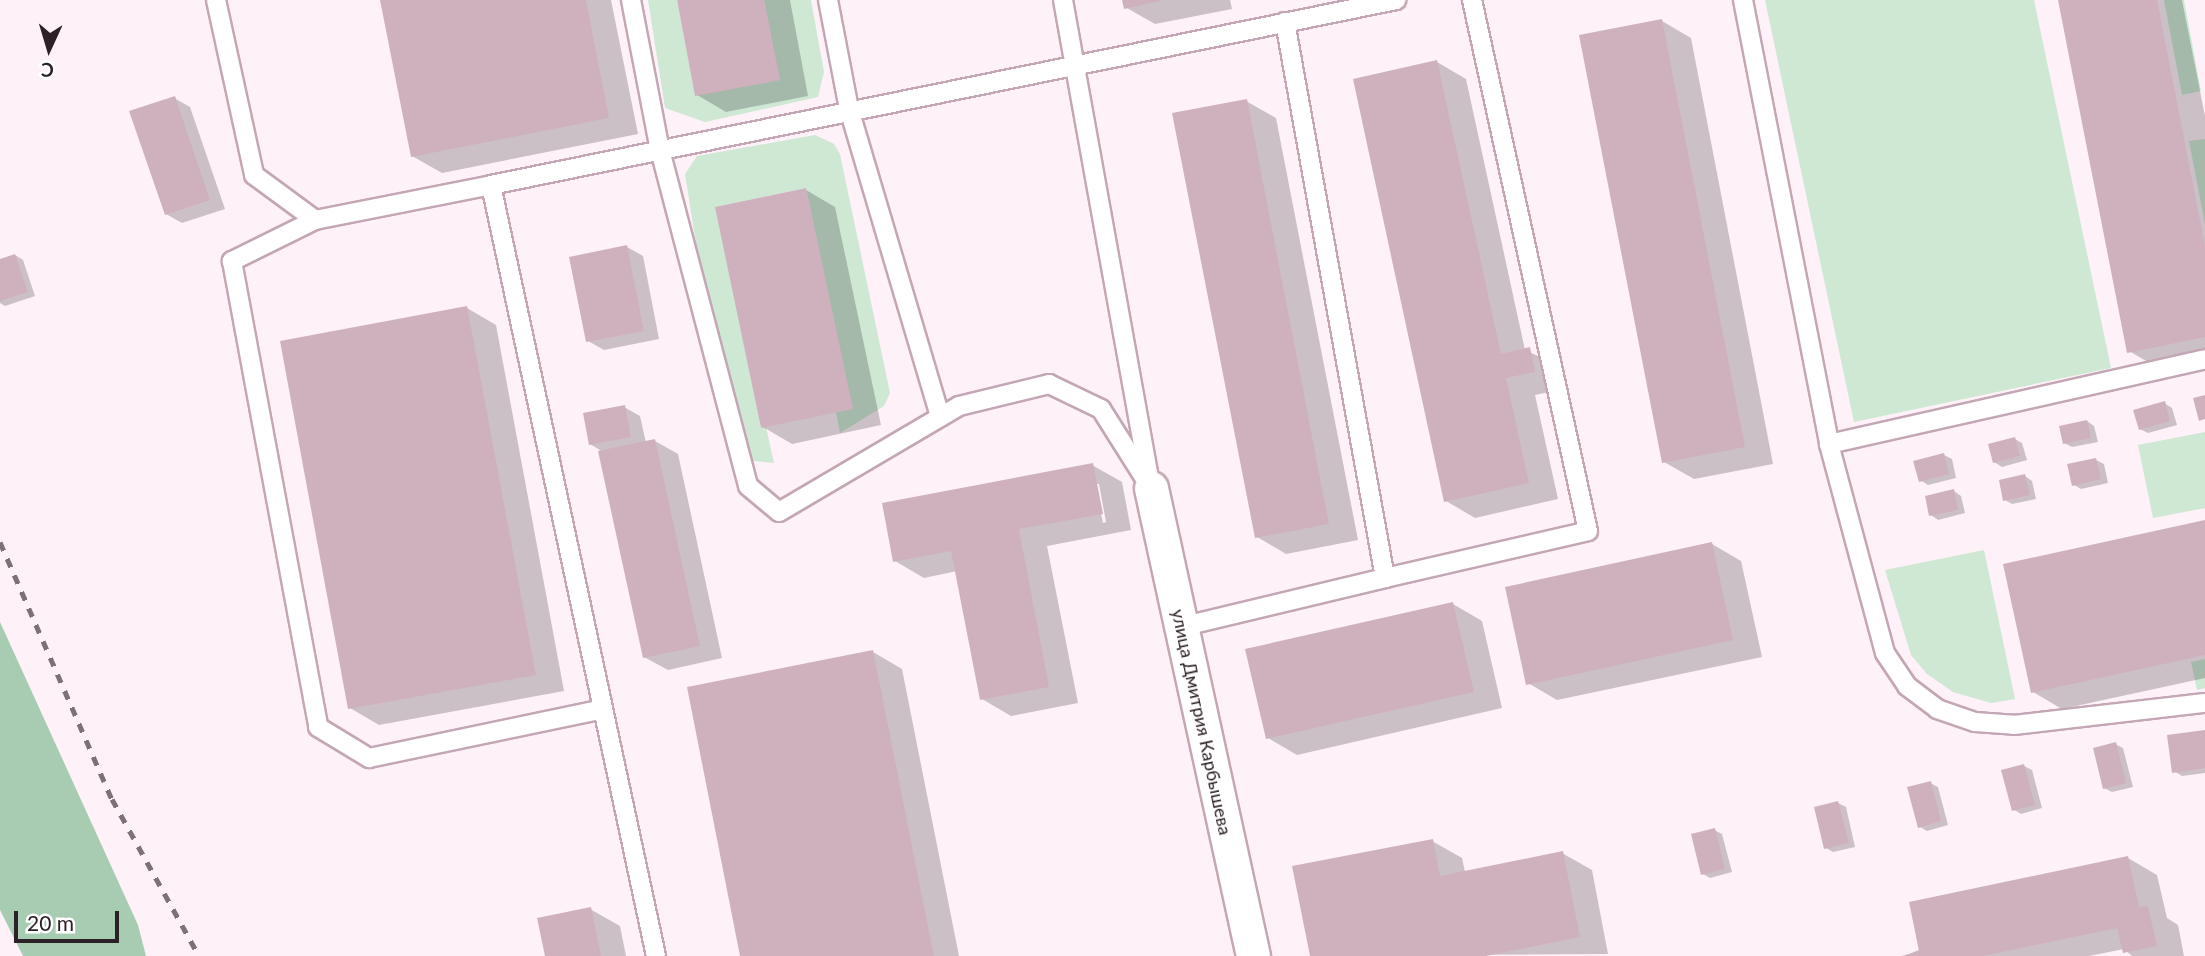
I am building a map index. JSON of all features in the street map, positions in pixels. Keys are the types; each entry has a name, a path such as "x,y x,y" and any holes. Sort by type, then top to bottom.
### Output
{"street":[{"name":"улица Дмитрия Карбышева","path":"1150,488 1253,956"}],"lane":[{"path":"216,0 254,175 315,220"},
{"path":"631,0 660,150 748,486 779,512 958,406 1049,384 1101,409 1150,488"},
{"path":"828,0 849,109 940,417"},
{"path":"1063,0 1150,488"},
{"path":"603,709 369,758 318,727 232,261 315,220 849,109 1396,0"},
{"path":"1181,627 1588,531 1472,0"},
{"path":"1743,0 1829,444 1885,653 1907,686 1937,709 1975,722 2014,725 2205,703"},
{"path":"1285,22 1385,578"},
{"path":"491,185 656,956"},
{"path":"1829,444 2205,359"}],"green space":[{"path":"648,0 677,0 695,95 779,80 764,0 811,0 824,72 818,97 705,122 665,108"},
{"path":"1765,0 2034,0 2111,368 1854,422"},
{"path":"2164,0 2184,0 2201,91 2182,95"},
{"path":"815,135 834,144 840,154 890,393 884,406 840,433 836,412 852,408 806,188 716,207 761,428 766,427 774,463 745,460 724,422 685,174 697,156"},
{"path":"2205,139 2205,224 2189,141"},
{"path":"2205,432 2205,508 2153,518 2138,445"},
{"path":"1984,550 2015,699 1991,703 1953,692 1927,674 1911,655 1885,570"},
{"path":"0,622 138,925 146,956 23,956 0,910"},
{"path":"2205,659 2205,688 2197,690 2191,662"}],"building":[{"path":"380,0 586,0 609,118 411,157"},
{"path":"677,0 764,0 780,80 695,96"},
{"path":"1122,0 1160,0 1160,1 1124,9"},
{"path":"2058,0 2157,0 2205,246 2205,337 2127,353"},
{"path":"1662,19 1745,447 1662,463 1579,35"},
{"path":"1437,60 1501,354 1530,347 1535,372 1506,378 1529,483 1444,502 1353,79"},
{"path":"175,96 210,200 165,215 129,111"},
{"path":"1247,99 1329,524 1255,538 1172,113"},
{"path":"806,188 853,409 761,428 715,207"},
{"path":"627,245 644,331 586,342 569,257"},
{"path":"15,254 28,292 0,301 0,259"},
{"path":"467,306 536,675 348,709 280,341"},
{"path":"2205,395 2205,419 2199,421 2193,398"},
{"path":"2165,401 2170,421 2139,430 2133,410"},
{"path":"625,405 631,437 589,445 583,413"},
{"path":"2087,420 2091,438 2063,444 2059,426"},
{"path":"2015,437 2020,456 1993,463 1988,444"},
{"path":"655,439 700,646 643,658 598,451"},
{"path":"1944,453 1949,474 1919,482 1913,461"},
{"path":"2096,458 2101,479 2072,486 2067,464"},
{"path":"1093,463 1103,514 1019,529 1049,687 980,700 951,551 893,562 882,503"},
{"path":"2025,474 2030,495 2003,501 1999,480"},
{"path":"1954,489 1958,510 1929,516 1925,496"},
{"path":"2205,520 2205,655 2031,693 2003,564"},
{"path":"1712,542 1733,640 1526,685 1505,587"},
{"path":"1453,602 1474,692 1266,739 1245,649"},
{"path":"873,650 934,956 740,956 687,687"},
{"path":"2205,730 2205,768 2172,773 2167,735"},
{"path":"2116,742 2126,783 2103,789 2093,748"},
{"path":"2024,764 2035,805 2012,811 2001,770"},
{"path":"1931,781 1941,821 1918,828 1907,787"},
{"path":"1838,801 1849,843 1824,849 1814,807"},
{"path":"1715,828 1725,869 1701,875 1691,834"},
{"path":"1433,839 1440,876 1563,851 1580,937 1486,956 1310,956 1292,866"},
{"path":"2128,856 2139,907 2148,906 2157,946 2123,953 2117,928 1983,956 1902,956 1919,951 1909,902"},
{"path":"591,907 601,956 545,956 537,918"}],"railway":[{"path":"0,542 112,799 199,956"}]}
